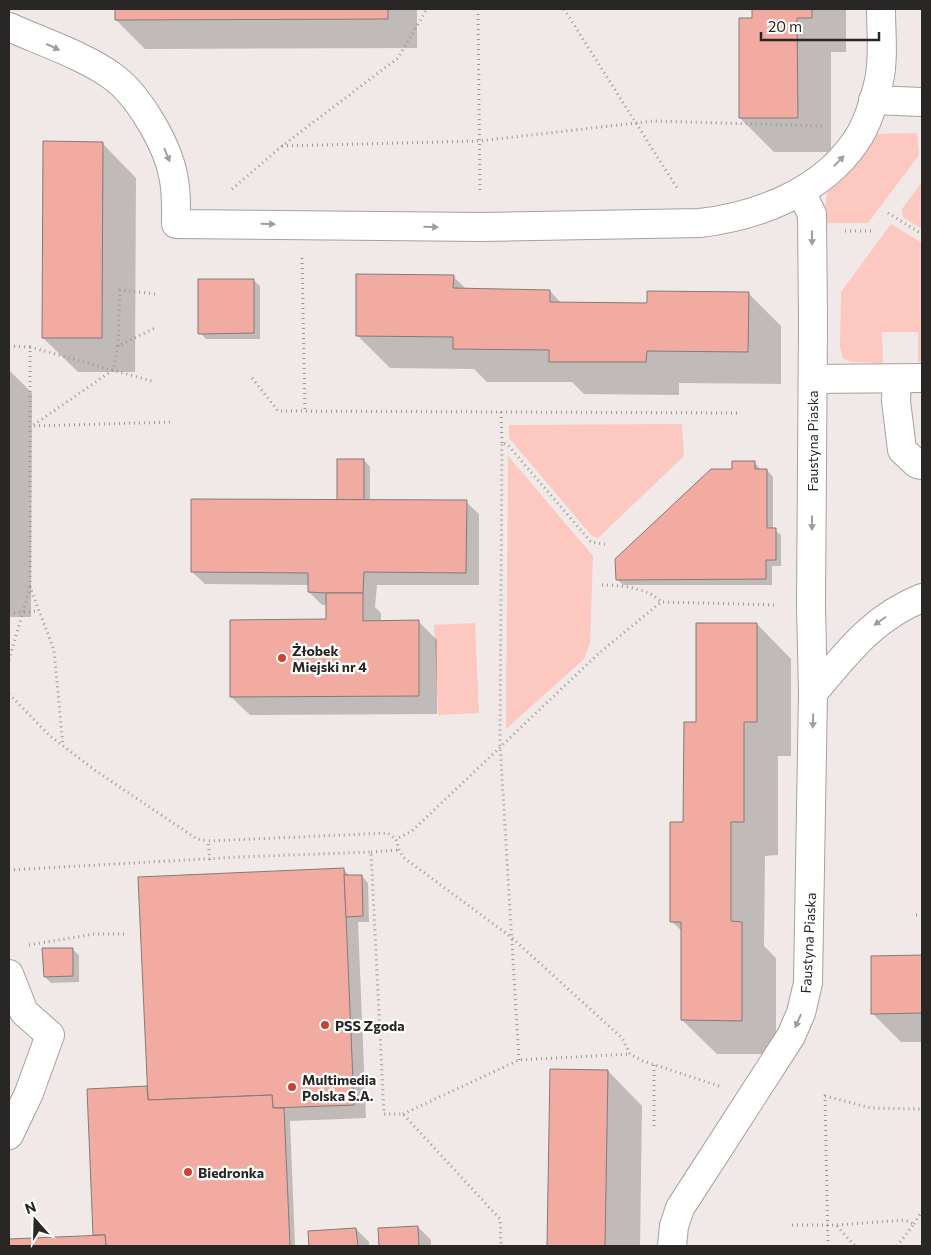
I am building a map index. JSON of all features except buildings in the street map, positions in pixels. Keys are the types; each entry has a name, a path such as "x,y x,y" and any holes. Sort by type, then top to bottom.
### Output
{"street":[{"path":"9,27 101,69 124,87 139,106 167,155 174,175 176,224 481,227 708,222 754,212 801,192 840,160 856,142 869,113 881,64 881,9"},
{"path":"869,113 922,102"},
{"name":"Faustyna Piaska","path":"672,1246 674,1226 680,1208 791,1036 806,997 809,960 813,693 811,606 812,214 801,192"},
{"path":"813,379 910,378 897,409 902,450 917,464 922,465"},
{"path":"813,693 867,630 892,613 922,598"},
{"path":"9,974 24,1012 50,1035 29,1093 9,1135"}],"path":[{"path":"225,195 282,146 398,58 427,9"},
{"path":"478,9 481,227"},
{"path":"564,9 680,192"},
{"path":"282,146 479,142 635,122 869,113"},
{"path":"888,213 922,234"},
{"path":"301,250 305,411"},
{"path":"32,426 113,370 118,346 120,290 155,294"},
{"path":"118,346 155,328"},
{"path":"9,346 30,346 154,382"},
{"path":"9,660 30,587 32,426 30,346"},
{"path":"252,378 278,411 738,413"},
{"path":"501,412 500,744 510,937 519,1060"},
{"path":"32,426 173,422"},
{"path":"502,443 508,444 591,542 605,544"},
{"path":"602,585 618,585 654,594 661,602"},
{"path":"30,587 54,650 63,746"},
{"path":"396,839 412,831 500,744 597,655 661,602 811,606"},
{"path":"9,613 39,611"},
{"path":"9,694 63,746 96,771 198,839 208,841 388,833 396,839 403,857 510,937 622,1038 630,1054"},
{"path":"208,841 210,860"},
{"path":"9,870 399,850"},
{"path":"371,852 384,1114 403,1114 519,1060 630,1054 654,1065 720,1086"},
{"path":"916,915 922,915"},
{"path":"28,945 94,934 127,934"},
{"path":"654,1065 654,1130"},
{"path":"828,1246 825,1096 870,1108 922,1109"},
{"path":"403,1114 500,1219 501,1246"},
{"path":"897,1246 922,1211"},
{"path":"792,1225 836,1225 904,1220 914,1224"},
{"path":"836,1225 855,1246"}],"shaded area":[{"path":"917,133 919,155 868,223 824,223 827,190 854,165 875,134"},
{"path":"922,182 922,229 903,217 902,209"},
{"path":"891,224 922,243 922,362 918,362 918,332 882,332 883,363 851,362 843,358 840,347 841,292"},
{"path":"682,424 684,456 598,538 592,536 509,438 509,425"},
{"path":"508,456 593,556 590,643 584,659 506,729"},
{"path":"475,623 479,713 438,715 434,625"}],"place":[{"name":"Żłobek Miejski nr 4","path":"282,658"},
{"name":"PSS Zgoda","path":"325,1025"},
{"name":"Multimedia Polska S.A.","path":"292,1087"},
{"name":"Biedronka","path":"188,1172"}]}
